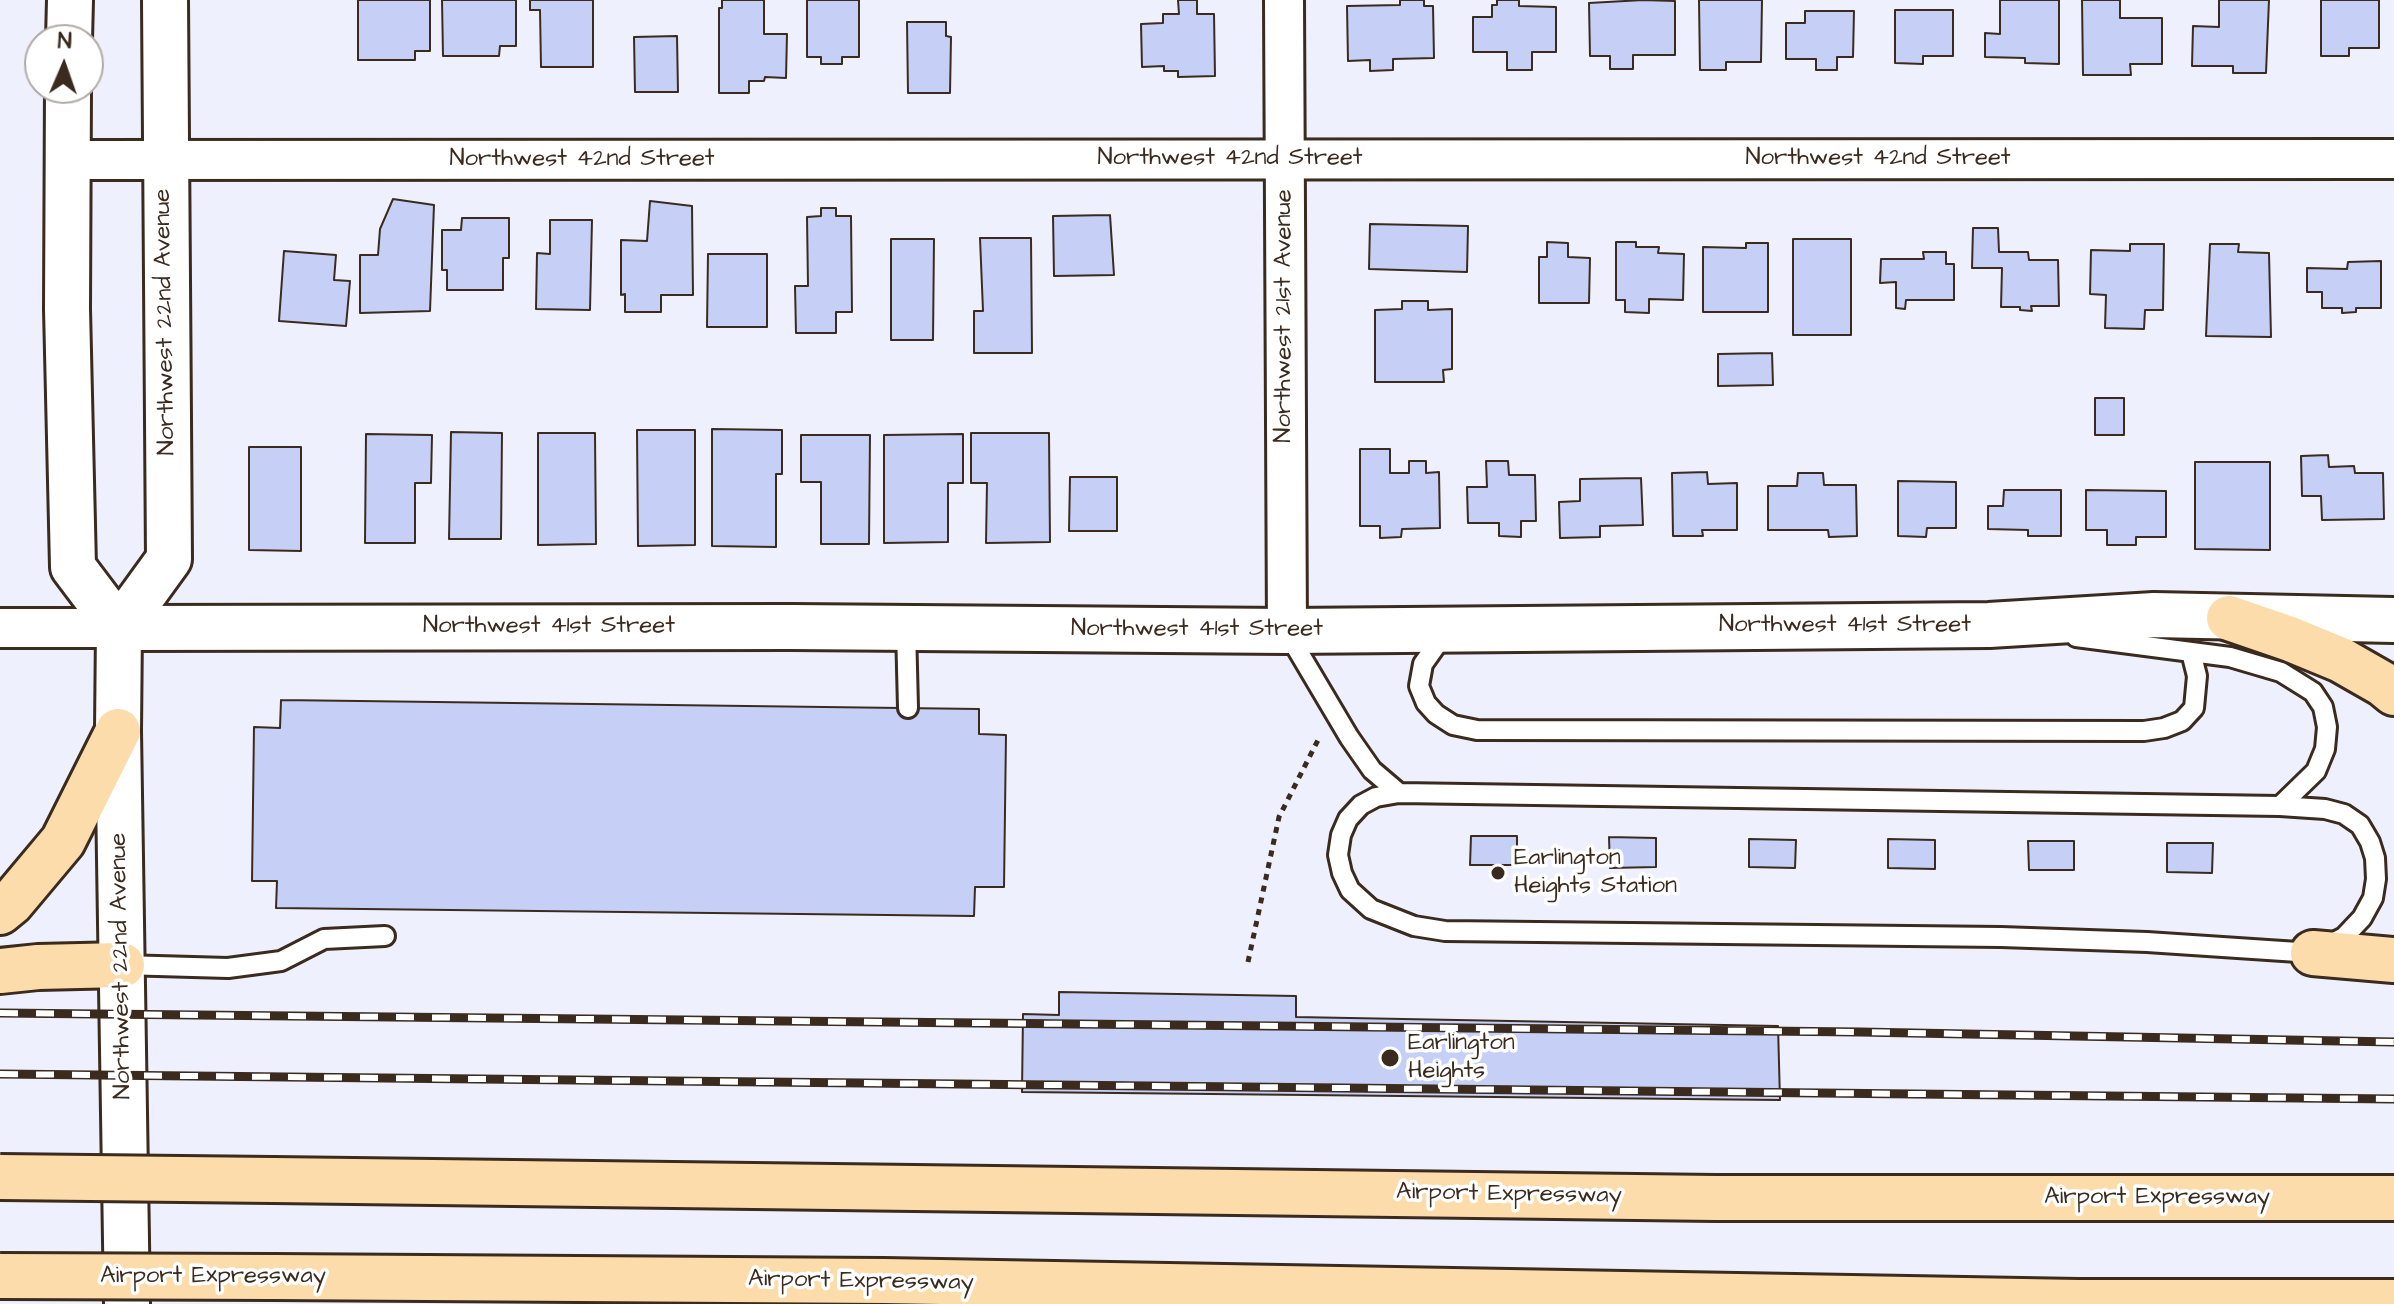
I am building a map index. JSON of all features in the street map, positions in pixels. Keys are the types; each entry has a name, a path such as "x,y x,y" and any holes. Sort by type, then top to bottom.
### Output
{"highway":[{"path":"2229,618 2341,660 2394,693"},
{"path":"0,912 63,841 118,731"},
{"path":"2313,953 2394,960"},
{"path":"0,971 122,965"},
{"name":"Airport Expressway","path":"0,1177 1716,1198 2394,1198"},
{"name":"Airport Expressway","path":"0,1276 900,1281 2062,1303 2394,1302"}],"main road":[{"path":"69,24 70,0"},
{"name":"Northwest 22nd Avenue","path":"127,1304 119,628 169,559 165,0"},
{"path":"68,104 73,567 119,628"},
{"name":"Northwest 41st Street","path":"119,628 1287,631 1989,625 2154,615 2394,620"}],"street":[{"name":"Northwest 21st Avenue","path":"1284,0 1287,631"},
{"name":"Northwest 42nd Street","path":"66,160 2394,159"},
{"name":"Northwest 41st Street","path":"0,628 119,628"}],"lane":[{"path":"1989,625 2230,657 2281,672 2313,692 2323,707 2327,727 2325,749 2316,771 2280,806"},
{"path":"906,628 908,708"},
{"path":"1449,629 1423,664 1419,686 1426,703 1436,714 1453,725 1477,730 2144,731 2182,721 2194,708 2197,676 2191,652"},
{"path":"1287,631 1349,737 1372,770 1399,793"},
{"path":"1399,793 2325,809 2344,814 2360,825 2375,858 2376,879 2373,898 2362,918 2344,937 2313,953 2147,942 2001,937 1430,929 1392,919 1371,909 1350,890 1342,873 1338,855 1341,835 1348,819 1361,805 1376,797 1399,793"},
{"path":"122,965 228,968 281,961 324,939 385,936"}],"path":[{"path":"1248,962 1279,817 1334,709"}],"building":[{"path":"358,0 430,0 430,51 415,51 415,60 358,60"},
{"path":"442,0 516,0 516,46 500,46 499,56 443,56"},
{"path":"530,0 593,0 593,67 541,67 540,10 530,10"},
{"path":"722,0 764,0 764,34 787,34 786,78 765,77 764,81 749,81 749,93 719,93 719,8 722,8"},
{"path":"807,0 859,0 859,57 842,57 842,64 821,64 821,57 807,57"},
{"path":"1178,0 1197,0 1197,14 1214,14 1215,76 1178,77 1178,71 1164,71 1164,66 1142,67 1141,24 1163,23 1163,14 1179,14"},
{"path":"1400,0 1424,0 1424,6 1433,6 1434,58 1393,59 1393,70 1370,71 1370,60 1348,61 1347,6 1400,5"},
{"path":"1497,0 1519,0 1519,6 1556,7 1556,52 1532,52 1532,70 1507,70 1507,52 1473,52 1473,17 1492,17 1492,5 1497,5"},
{"path":"1699,0 1762,0 1761,62 1726,62 1726,70 1700,70"},
{"path":"2000,0 2059,0 2059,64 2025,63 2025,58 1985,57 1985,33 2000,34"},
{"path":"2082,0 2120,0 2120,18 2162,18 2162,64 2130,64 2131,75 2083,75"},
{"path":"2219,0 2269,0 2266,73 2233,73 2233,66 2192,66 2193,26 2219,27"},
{"path":"2321,0 2379,0 2379,48 2349,48 2349,56 2321,56"},
{"path":"1675,1 1675,55 1633,55 1633,69 1610,69 1610,56 1590,56 1589,3"},
{"path":"1895,10 1953,10 1953,56 1923,56 1923,64 1895,63"},
{"path":"1805,11 1854,11 1853,57 1837,57 1837,70 1816,70 1816,59 1786,59 1786,23 1805,23"},
{"path":"907,22 946,22 946,36 951,37 950,93 908,93"},
{"path":"677,36 678,92 635,92 634,37"},
{"path":"393,199 434,205 430,311 360,313 360,255 378,255 380,229"},
{"path":"650,201 692,206 693,295 661,295 661,312 625,312 625,294 621,295 621,240 647,241"},
{"path":"821,208 836,208 836,216 851,216 852,312 836,312 836,333 796,333 795,286 808,286 807,217 821,216"},
{"path":"1110,215 1114,275 1054,276 1053,216"},
{"path":"462,218 509,218 509,258 503,258 503,290 447,290 447,270 442,270 442,230 461,230"},
{"path":"550,220 592,220 590,310 536,309 537,253 550,254"},
{"path":"1370,224 1468,226 1467,272 1369,269"},
{"path":"1973,228 1998,228 1999,252 2028,252 2029,260 2058,260 2059,306 2031,306 2032,311 2020,310 2020,307 2001,307 2002,268 1972,268"},
{"path":"980,238 1031,238 1032,353 974,353 974,311 983,311"},
{"path":"891,239 934,239 933,340 891,340"},
{"path":"1793,239 1851,239 1851,335 1793,335"},
{"path":"1547,242 1568,243 1568,257 1590,258 1589,303 1539,303 1539,257 1547,257"},
{"path":"1616,242 1636,242 1636,247 1659,247 1658,253 1684,254 1683,300 1649,299 1649,313 1625,312 1625,300 1616,300"},
{"path":"1746,243 1768,243 1768,312 1703,312 1703,247 1746,248"},
{"path":"2130,244 2164,244 2163,310 2145,310 2144,329 2105,328 2106,295 2090,294 2091,250 2130,251"},
{"path":"2210,244 2239,244 2238,252 2269,253 2271,337 2206,336"},
{"path":"284,251 336,255 334,280 350,281 346,326 279,321"},
{"path":"1923,252 1946,252 1946,264 1954,264 1954,300 1906,300 1905,309 1896,308 1896,282 1880,283 1881,259 1924,259"},
{"path":"708,254 767,254 767,327 707,327"},
{"path":"2381,261 2381,308 2356,308 2356,312 2342,313 2342,308 2322,308 2322,292 2307,292 2307,268 2347,269 2348,262"},
{"path":"1402,301 1428,301 1428,310 1452,309 1452,369 1443,370 1444,382 1375,382 1375,310 1402,309"},
{"path":"1772,353 1773,385 1718,386 1718,354"},
{"path":"2095,398 2124,398 2124,435 2095,435"},
{"path":"712,429 782,430 782,474 776,474 776,547 712,546"},
{"path":"637,430 695,430 695,545 638,546"},
{"path":"451,432 502,433 501,539 449,539"},
{"path":"538,433 595,433 596,544 538,545"},
{"path":"971,433 1049,433 1050,542 986,543 987,483 971,483"},
{"path":"366,434 432,435 431,483 415,483 415,543 365,543"},
{"path":"963,434 963,483 948,483 948,542 884,543 884,435"},
{"path":"801,435 870,435 869,544 821,544 821,482 801,482"},
{"path":"249,447 301,447 301,551 249,550"},
{"path":"1360,449 1390,449 1390,473 1409,473 1409,461 1426,461 1426,473 1439,472 1440,528 1402,529 1401,537 1380,538 1380,526 1360,526"},
{"path":"2328,455 2329,467 2354,466 2355,473 2383,473 2384,519 2322,520 2321,496 2302,496 2301,456"},
{"path":"1486,461 1508,461 1509,475 1535,475 1536,521 1521,521 1521,537 1499,536 1499,523 1468,523 1467,487 1487,487"},
{"path":"2195,462 2270,462 2270,550 2195,549"},
{"path":"1707,472 1708,484 1737,483 1737,530 1702,530 1703,536 1673,536 1672,473"},
{"path":"1798,473 1823,473 1824,485 1856,485 1857,536 1829,537 1828,530 1768,530 1768,486 1797,486"},
{"path":"1070,477 1117,477 1117,531 1069,531"},
{"path":"1641,478 1643,525 1600,526 1600,537 1560,538 1559,502 1580,501 1580,479"},
{"path":"1898,481 1956,482 1956,528 1927,528 1926,537 1898,536"},
{"path":"2004,490 2061,490 2061,536 2028,536 2028,530 1988,529 1988,506 2003,506"},
{"path":"2086,490 2166,491 2166,537 2136,537 2136,545 2107,545 2107,530 2086,530"},
{"path":"281,700 979,709 979,734 1006,735 1004,887 975,887 974,916 276,908 277,881 252,881 254,727 280,728"},
{"path":"1471,836 1517,836 1517,865 1470,865"},
{"path":"1609,837 1656,838 1656,867 1610,868"},
{"path":"1749,839 1796,840 1795,868 1749,867"},
{"path":"1888,839 1935,840 1935,869 1888,868"},
{"path":"2028,841 2074,841 2074,870 2029,870"},
{"path":"2167,843 2213,843 2212,873 2167,872"},
{"path":"1059,992 1296,996 1296,1017 1778,1026 1780,1100 1022,1092 1023,1014 1059,1015"}],"railway":[{"path":"0,1013 1860,1032 2394,1042"},
{"path":"0,1074 2394,1099"}],"place":[{"name":"Earlington Heights Station","path":"1498,873"},
{"name":"Earlington Heights","path":"1390,1058"}]}
